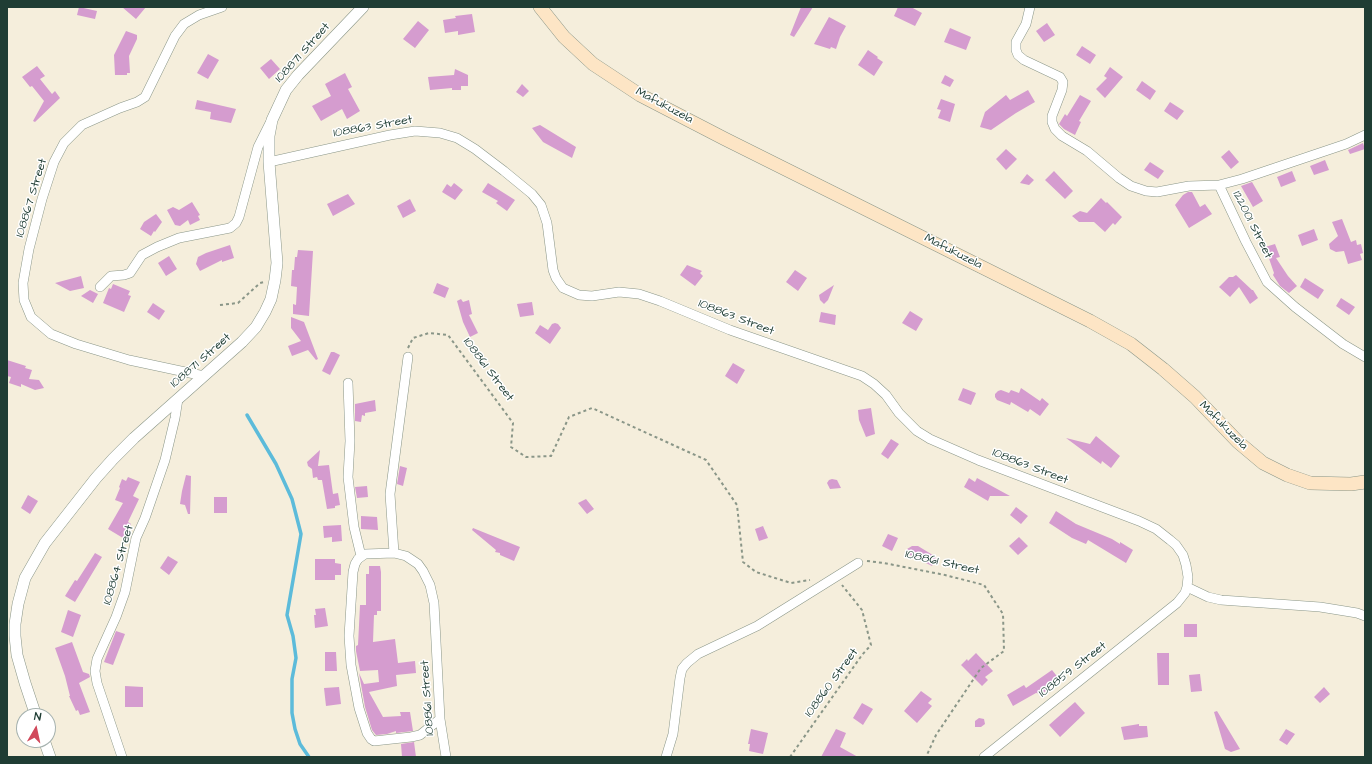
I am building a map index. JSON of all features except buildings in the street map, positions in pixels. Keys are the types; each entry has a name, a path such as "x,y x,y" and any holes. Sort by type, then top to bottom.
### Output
{"main road":[{"name":"Mafukuzela","path":"540,7 564,38 593,64 640,95 1090,321 1131,344 1195,397 1238,442 1263,464 1287,475 1310,483 1345,484 1365,482"}],"street":[{"name":"108867 Street","path":"204,376 122,358 76,344 51,334 31,317 24,300 23,283 29,250 42,199 54,162 64,143 82,125 137,102 145,97 175,36 184,24 199,15 222,7"},
{"name":"108871 Street","path":"33,708 24,683 17,655 15,636 18,604 25,578 45,543 113,458 242,342 256,327 265,312 271,299 277,263 269,162 269,136 272,120 286,90 298,74 363,7"},
{"path":"1030,7 1026,24 1016,42 1016,50 1018,55 1024,60 1060,77 1063,82 1062,90 1052,116 1052,122 1055,129 1062,136 1087,151 1119,178 1131,186 1146,191 1157,192 1189,186 1219,185"},
{"path":"100,288 111,276 130,273 142,255 157,247 179,238 230,228 236,223 239,217 258,146 272,120"},
{"name":"108863 Street","path":"269,162 353,142 415,130 440,133 457,138 476,149 504,171 532,194 541,205 547,223 553,270 556,278 563,288 579,295 592,296 620,292 639,294 730,330 862,376 874,384 886,396 899,413 917,432 930,439 978,460 1139,521 1156,529 1176,545 1183,555 1187,571 1187,587"},
{"name":"122001 Street","path":"1365,135 1346,144 1242,179 1219,185 1267,282 1295,307 1337,340 1365,357"},
{"path":"408,357 390,494 394,553 368,553 361,556 355,564 353,572 349,636 351,665 359,708 367,733 374,741 420,735 440,719"},
{"path":"348,383 350,441 348,476 354,527 361,556"},
{"name":"108864 Street","path":"122,757 97,683 95,671 97,659 116,617 125,592 136,538 145,518 165,460 178,399"},
{"name":"108861 Street","path":"394,553 406,556 418,564 430,585 434,603 440,719 446,757"},
{"path":"666,757 673,734 680,678 682,670 687,663 698,654 757,626 858,562"},
{"path":"1187,587 1208,598 1320,607 1357,613 1365,616"},
{"name":"108859 Street","path":"984,757 1177,603 1185,593 1187,587"}],"path":[{"path":"220,305 238,303 260,283 275,280"},
{"name":"108861 Street","path":"408,357 408,347 413,338 429,333 448,335 513,423 511,447 526,457 552,456 568,417 592,408 706,460 737,505 743,562 756,572 791,583 813,580"},
{"name":"108861 Street","path":"858,562 864,561 884,563 945,575 984,585 1004,614 1004,651 981,668 936,735 926,757"},
{"name":"108860 Street","path":"790,757 862,655 872,645 862,610 836,576"}],"waterway":[{"path":"247,415 276,464 292,499 301,534 287,615 293,636 296,658 292,679 292,713 300,744 309,757"}]}
